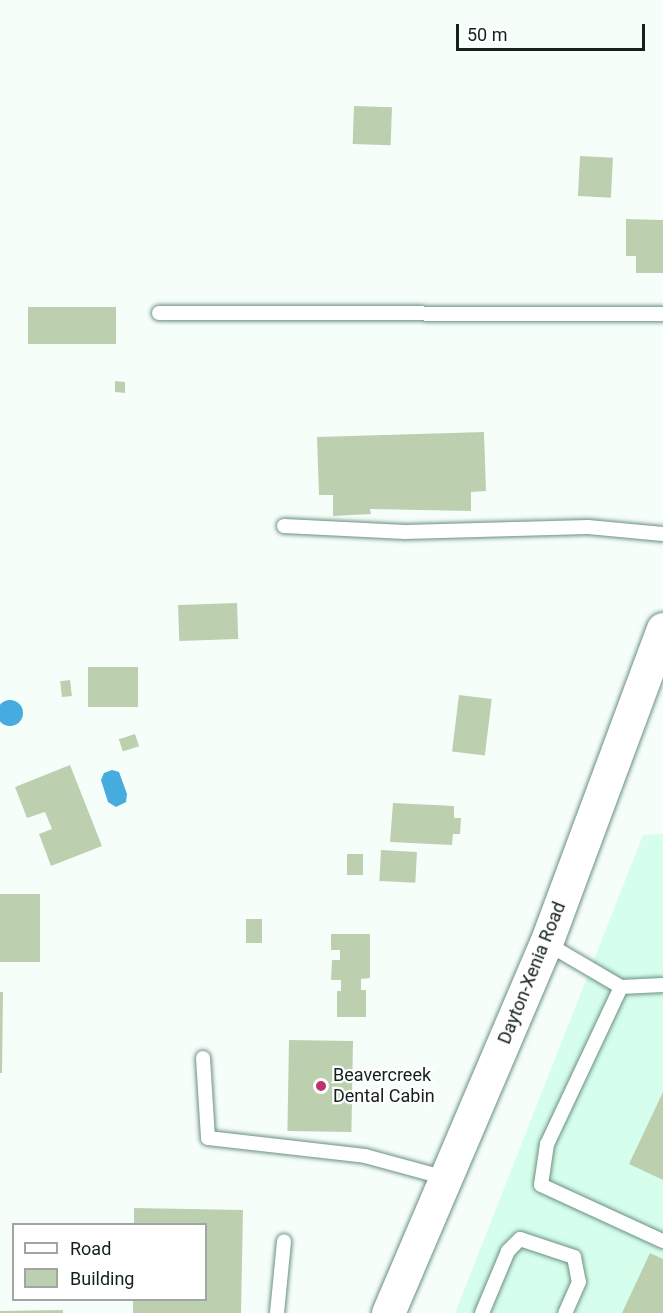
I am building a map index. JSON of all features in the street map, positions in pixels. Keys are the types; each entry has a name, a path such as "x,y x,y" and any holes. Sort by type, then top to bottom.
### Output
{"main road":[{"name":"Dayton-Xenia Road","path":"388,1313 546,943 663,629"}],"lane":[{"path":"159,313 663,314"},
{"path":"284,526 405,532 588,527 663,534"},
{"path":"546,943 621,987 663,985"},
{"path":"621,987 547,1144 541,1185 663,1241"},
{"path":"203,1058 208,1138 364,1156 446,1178"},
{"path":"482,1313 508,1251 520,1239 574,1257 579,1282 565,1313"},
{"path":"278,1313 284,1241"}],"shaded area":[{"path":"663,834 663,1313 455,1313 643,835"}],"water":[{"path":"5,701 15,701 22,708 22,718 15,725 5,725 -1,719 -1,707"},
{"path":"112,770 119,772 127,794 126,802 116,807 108,802 101,780 104,773"}],"building":[{"path":"354,106 392,107 391,145 353,144"},
{"path":"580,156 613,158 611,198 578,196"},
{"path":"626,219 663,220 663,273 636,273 636,256 626,256"},
{"path":"28,307 116,307 116,344 28,344"},
{"path":"115,381 125,382 125,393 115,392"},
{"path":"484,432 486,491 471,492 471,511 370,509 371,514 333,516 333,495 319,495 317,437"},
{"path":"237,603 238,639 179,641 178,605"},
{"path":"88,667 138,667 138,707 88,707"},
{"path":"70,680 72,696 62,697 60,681"},
{"path":"459,695 492,699 485,756 452,752"},
{"path":"135,734 139,746 123,752 119,739"},
{"path":"70,765 102,846 51,866 39,834 52,829 45,812 27,818 15,787"},
{"path":"393,803 454,806 454,818 461,818 460,834 453,834 452,845 390,842"},
{"path":"381,850 417,852 415,883 379,881"},
{"path":"347,854 363,854 363,875 347,875"},
{"path":"0,894 40,894 40,962 0,962"},
{"path":"246,919 262,919 262,943 246,943"},
{"path":"331,934 370,934 370,978 361,979 361,990 366,990 366,1017 337,1017 337,991 341,991 341,980 331,980 332,960 340,960 340,950 331,950"},
{"path":"0,992 3,992 2,1073 0,1073"},
{"name":"Beavercreek Dental Cabin","path":"289,1040 353,1041 351,1132 287,1131"},
{"path":"663,1092 663,1180 629,1164"},
{"path":"134,1208 243,1210 241,1313 133,1313 133,1301 207,1301 207,1223 134,1223"},
{"path":"650,1253 663,1259 663,1313 622,1313"},
{"path":"63,1310 63,1313 0,1313 0,1311"}],"place":[{"name":"Beavercreek Dental Cabin","path":"321,1086"}]}
